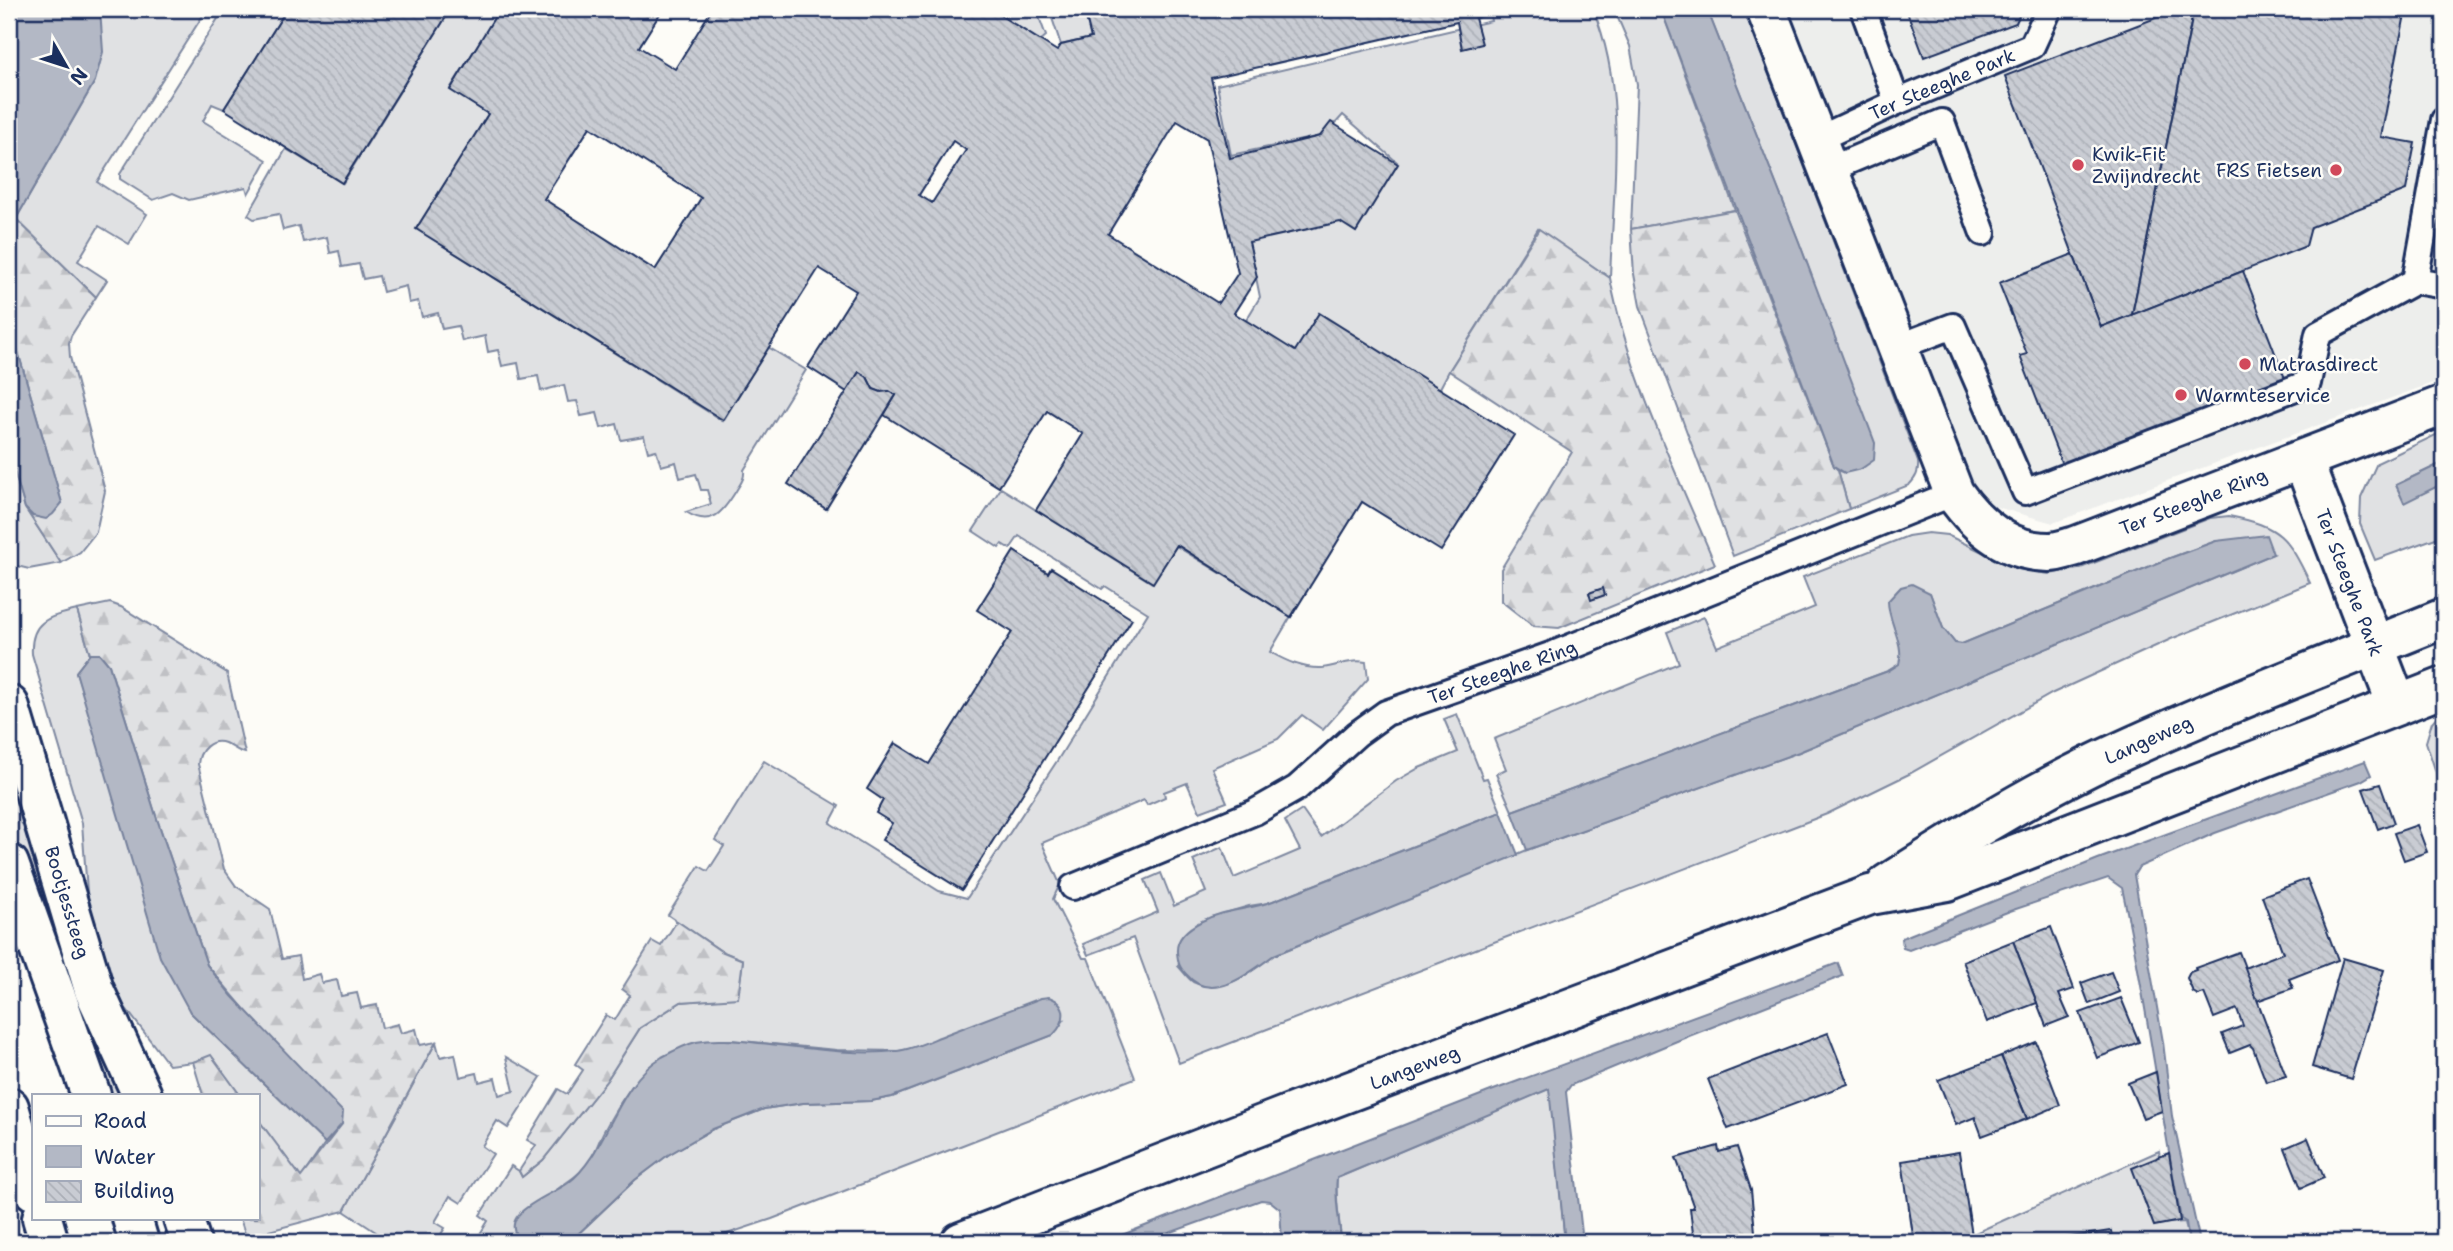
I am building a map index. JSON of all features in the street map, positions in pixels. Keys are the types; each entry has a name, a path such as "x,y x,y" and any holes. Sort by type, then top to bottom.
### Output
{"main road":[{"name":"Ter Steeghe Ring","path":"1766,9 1954,493 1966,511 1992,536 2017,547 2050,552 2076,546 2444,405"},
{"name":"Ter Steeghe Park","path":"2304,460 2397,705"},
{"name":"Langeweg","path":"1870,895 1992,818 2088,768 2180,724 2444,618"},
{"name":"Langeweg","path":"961,1242 1298,1111 1870,895 1947,881 2444,687"},
{"name":"Bootjessteeg","path":"9,705 94,990 142,1094"},
{"name":"Bootjessteeg","path":"9,864 91,1094"},
{"path":"9,1107 32,1187"},
{"path":"43,1220 49,1242"},
{"path":"133,1220 139,1242"},
{"path":"184,1220 191,1242"}],"lane":[{"path":"1863,9 1897,102"},
{"name":"Ter Steeghe Park","path":"1822,155 1897,102 2032,46 2049,9"},
{"path":"2415,281 2444,120"},
{"path":"1822,155 1942,122 1983,233"},
{"path":"1898,347 1953,326 2025,492 2308,383 2318,334 2415,281 2444,286"},
{"name":"Ter Steeghe Ring","path":"1073,887 1255,813 1297,788 1357,733 1386,713 1556,653 1954,493"}],"shaded area":[{"path":"1776,9 2444,9 2444,365 2435,382 2053,523 1972,500"}],"green space":[{"path":"100,9 207,9 97,182 147,214 129,244 99,226 78,261 107,280 96,297 16,219 95,81"},
{"path":"224,9 287,9 224,109 212,104 203,121 267,160 248,194 246,187 189,200 173,193 153,200 120,179 120,174"},
{"path":"451,9 491,9 498,13 450,89 488,114 417,229 723,421 768,347 806,370 744,470 743,479 736,491 716,515 703,518 686,512 711,504 707,490 701,490 696,474 680,478 676,462 661,466 656,450 648,452 644,436 621,440 617,424 601,428 597,413 581,416 577,401 568,402 564,385 541,391 538,376 521,379 518,363 502,366 498,350 488,352 485,336 462,341 458,326 442,329 438,313 422,317 418,301 409,303 406,286 383,292 379,276 363,279 359,264 342,267 339,251 330,253 327,237 303,242 299,226 283,230 279,214 254,219 248,215 286,149 343,183"},
{"path":"990,9 1036,9 1046,36 1040,41"},
{"path":"1049,9 1084,9 1091,38 1061,45"},
{"path":"1489,9 1593,9 1604,41 1615,108 1610,278 1538,229 1449,371 1430,407 1293,361 1245,322 1260,297 1248,238 1348,217 1397,162 1343,115 1325,135 1231,155 1217,85 1491,21"},
{"path":"1614,9 1661,9 1735,210 1631,229 1637,84 1630,46"},
{"path":"1707,9 1744,9 1918,462 1916,475 1909,485 1849,509 1838,470 1845,473 1835,341"},
{"path":"1735,210 1834,466 1838,470 1849,509 1733,556 1640,306 1634,274 1631,229"},
{"path":"16,219 96,297 69,343 70,357 105,491 96,532 80,552 61,563 25,508 33,516 62,503 9,321 9,231"},
{"path":"1539,229 1610,278 1618,315 1641,388 1715,564 1559,628 1533,626 1501,601 1501,569 1572,452 1449,371"},
{"path":"2444,431 2444,462 2396,485 2404,502 2444,483 2444,535 2375,560 2360,524 2361,498 2377,463"},
{"path":"9,453 25,508 61,563 29,569 9,564"},
{"path":"1001,488 1152,583 1176,546 1291,616 1270,652 1282,658 1301,666 1315,668 1355,661 1366,662 1368,679 1323,730 1302,715 1278,739 1212,768 1227,802 1200,812 1187,783 1164,792 1165,797 1147,805 1144,800 1042,843 1060,884 1053,899 1083,958 1088,958 1135,1078 772,1219 703,1242 553,1242 578,1234 635,1180 668,1155 713,1129 764,1109 803,1103 871,1101 892,1097 1053,1035 1064,1020 899,1051 837,1050 731,1040 707,1042 669,1054 639,1077 615,1111 590,1161 579,1174 550,1196 518,1239 522,1242 475,1242 488,1221 480,1215 511,1166 519,1171 522,1177 543,1160 607,1080 640,1028 681,1002 738,997 743,960 721,951 668,915 699,866 708,871 724,846 715,840 764,761 839,806 830,823 939,891 967,898 1057,761 1148,613 1105,586 1102,589 1019,536 1010,549 1002,544 999,548 973,531"},
{"path":"2229,516 2260,524 2280,536 2288,544 2310,583 2171,639 2053,693 1909,774 1827,814 1179,1063 1133,938 1088,955 1083,944 1158,912 1145,880 1161,873 1174,906 1206,892 1193,860 1222,847 1234,878 1300,850 1285,821 1302,810 1321,837 1396,781 1458,752 1444,719 1457,714 1483,779 1487,778 1501,812 1268,903 1211,917 1178,966 1189,979 1204,986 1226,984 1274,955 1527,850 1799,752 2273,554 2216,541 1962,644 1955,643 1943,628 1930,593 1901,587 1894,595 1902,654 1900,664 1888,671 1512,811 1496,774 1506,769 1494,739 1679,663 1667,632 1704,617 1717,647 1815,607 1803,577 1908,536 1928,533 1947,535 2018,569 2049,574 2078,569 2210,518"},
{"path":"110,603 121,607 227,673 245,753 225,743 215,742 203,750 198,764 224,869 236,886 270,909 282,959 298,956 302,979 319,974 322,983 337,980 341,996 357,993 361,1008 377,1005 382,1028 398,1024 401,1033 416,1029 420,1045 436,1042 344,1211 246,1237 241,1220 259,1220 259,1121 301,1177 342,1124 207,965 156,816 109,665 100,654 90,654 77,610"},
{"path":"77,610 90,654 76,672 190,1012 325,1143 301,1178 259,1121 259,1094 239,1094 211,1056 169,1065 115,994 89,919 82,823 32,654 34,634 38,627 57,615"},
{"path":"2444,708 2444,797 2426,742 2432,722"},
{"path":"9,755 126,1094 111,1094 68,993 9,831"},
{"path":"677,921 721,951 743,960 738,998 681,1002 640,1028 607,1080 543,1160 522,1177 519,1171 536,1145 527,1140 558,1089 567,1094 583,1070 575,1064 606,1015 615,1020 630,995 622,989 652,941 661,946"},
{"path":"436,1042 440,1057 455,1054 460,1077 477,1073 479,1082 495,1078 499,1095 514,1091 506,1057 541,1077 508,1128 497,1121 482,1146 493,1154 461,1203 450,1196 435,1222 445,1228 436,1242 391,1242 344,1211"},
{"path":"211,1055 239,1094 203,1094 193,1062"},
{"path":"1550,1088 1565,1242 1341,1242 1337,1178"},
{"path":"2159,1151 2171,1223 2185,1222 2189,1242 1955,1242"}],"water":[{"path":"9,9 100,9 103,52 95,81 9,231"},
{"path":"1661,9 1707,9 1875,443 1874,460 1861,469 1845,473 1834,466"},
{"path":"9,321 62,503 46,519 33,516 25,508 9,453"},
{"path":"2444,462 2444,483 2404,503 2396,485"},
{"path":"2266,535 2273,554 1799,752 1527,850 1512,811 1888,671 1899,664 1900,648 1888,601 1901,587 1912,584 1930,593 1943,628 1955,643 1962,644 2216,541"},
{"path":"90,654 100,654 109,665 156,816 207,965 232,996 343,1112 342,1124 325,1143 190,1012 160,957 76,672"},
{"path":"2365,761 2371,775 2361,781 2215,833 2139,867 2134,875 2163,1042 2172,1116 2200,1242 2189,1242 2186,1222 2181,1219 2122,888 2108,878 2010,911 1909,950 1903,948 1902,938 2098,859"},
{"path":"1501,812 1518,855 1274,955 1231,983 1208,987 1197,983 1179,965 1177,947 1181,937 1202,921 1219,914 1273,901"},
{"path":"1838,963 1843,976 1571,1085 1566,1092 1583,1242 1565,1242 1549,1089 1337,1178 1341,1242 1282,1242 1280,1209 1270,1201 1261,1200 1144,1242 1104,1242 1491,1091"},
{"path":"1049,997 1060,1004 1063,1014 1061,1025 1053,1035 892,1097 871,1101 803,1103 764,1109 713,1129 668,1155 635,1180 578,1234 553,1242 522,1242 515,1232 514,1223 519,1214 568,1183 582,1170 622,1101 646,1069 683,1046 720,1040 845,1052 897,1051"}],"building":[{"path":"287,9 451,9 342,183 224,109"},
{"path":"491,9 663,9 639,47 675,69 712,9 990,9 1057,51 1061,45 1091,38 1084,9 1510,9 1475,18 1482,44 1462,49 1457,22 1211,78 1230,158 1320,136 1331,122 1398,164 1356,232 1340,222 1249,242 1257,277 1234,313 1295,351 1319,313 1514,435 1441,551 1362,502 1291,617 1177,545 1153,583 1036,510 1083,434 1047,411 999,487 884,415 896,395 889,391 873,389 867,377 859,372 847,392 808,367 856,291 819,268 723,420 416,229 488,114 450,90 497,13","holes":["1177,121 1207,139 1238,273 1218,303 1108,234","590,127 701,198 655,270 544,199","953,141 966,150 932,203 919,195"]},
{"path":"1906,9 2022,9 2016,23 1924,57"},
{"path":"2179,9 2194,9 2132,315 2101,327 2005,76"},
{"path":"2194,9 2406,9 2381,137 2415,143 2406,190 2311,227 2306,246 2132,315"},
{"path":"2073,254 2101,327 2243,271 2286,381 2063,467 2020,356 2027,354 1999,283"},
{"path":"859,372 867,377 873,389 889,391 896,395 826,509 788,484"},
{"path":"1014,551 1048,573 1051,568 1132,619 962,890 882,840 892,823 876,813 883,800 867,789 895,743 929,764 1012,632 977,610"},
{"path":"1603,588 1605,595 1591,600 1589,593"},
{"path":"2380,784 2394,823 2378,829 2363,789"},
{"path":"2417,825 2427,852 2404,860 2394,833"},
{"path":"2307,879 2338,960 2289,979 2293,988 2257,1001 2244,968 2283,953 2262,896"},
{"path":"2051,927 2074,989 2059,994 2069,1017 2046,1026 2013,941"},
{"path":"2013,941 2037,1003 1987,1022 1963,961"},
{"path":"2239,952 2286,1076 2266,1082 2253,1048 2250,1045 2230,1053 2222,1034 2243,1026 2237,1009 2214,1018 2204,993 2198,995 2193,992 2187,978 2195,968"},
{"path":"2343,958 2384,970 2351,1079 2312,1067"},
{"path":"2111,972 2119,992 2089,1004 2081,983"},
{"path":"2121,998 2139,1042 2097,1058 2080,1013"},
{"path":"1828,1033 1848,1084 1728,1129 1708,1079"},
{"path":"2036,1042 2060,1105 2027,1119 2001,1056"},
{"path":"2001,1056 2027,1119 1982,1136 1975,1117 1956,1125 1938,1080"},
{"path":"2156,1072 2162,1111 2143,1118 2128,1083"},
{"path":"2308,1138 2324,1178 2301,1188 2285,1148"},
{"path":"1718,1146 1719,1152 1737,1147 1751,1190 1756,1242 1694,1242 1690,1208 1694,1208 1676,1158"},
{"path":"1959,1152 1973,1242 1914,1242 1902,1161"},
{"path":"2169,1153 2180,1221 2154,1226 2132,1168"},
{"path":"2111,1231 2113,1242 2037,1242"}],"place":[{"name":"Kwik-Fit Zwijndrecht","path":"2078,165"},
{"name":"FRS Fietsen","path":"2336,170"},
{"name":"Matrasdirect","path":"2245,364"},
{"name":"Warmteservice","path":"2181,395"}]}
